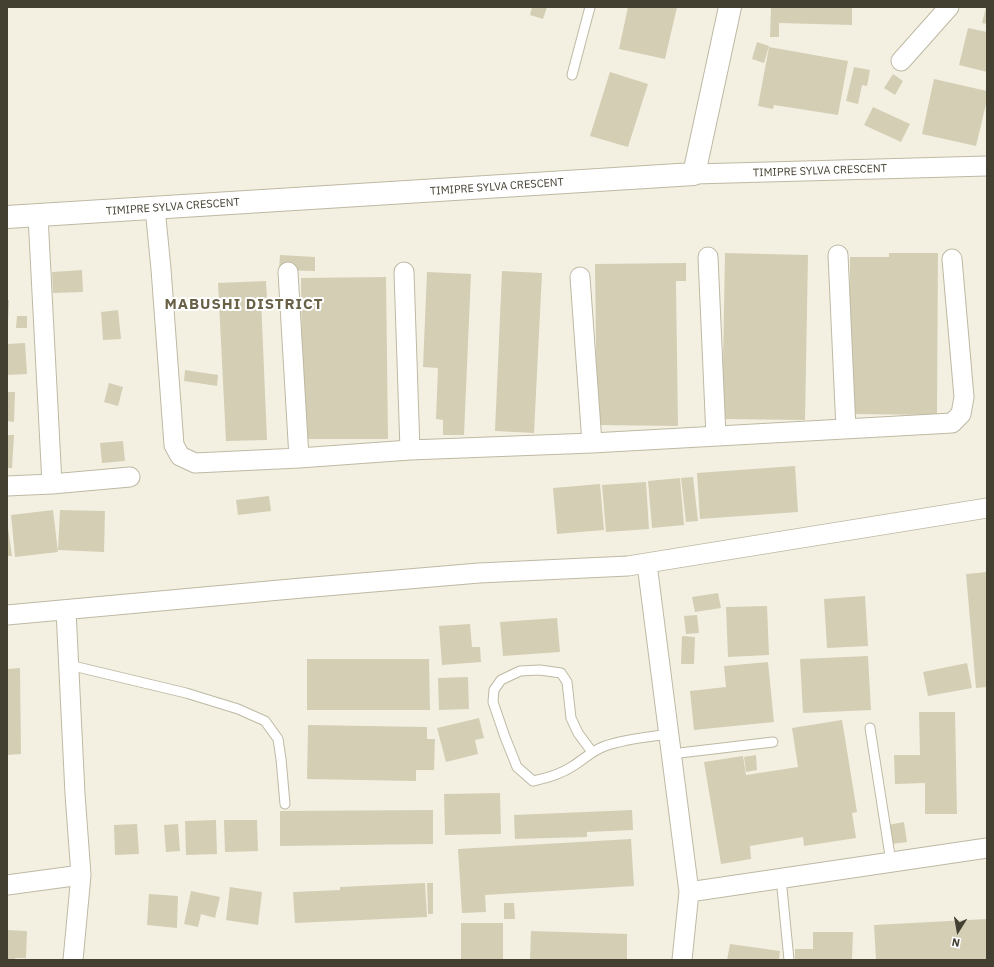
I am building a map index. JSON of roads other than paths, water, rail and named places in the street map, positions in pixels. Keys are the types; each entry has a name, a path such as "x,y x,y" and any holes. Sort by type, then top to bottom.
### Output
{"street":[{"path":"694,174 730,7"},
{"path":"901,61 949,7"},
{"name":"TIMIPRE SYLVA CRESCENT","path":"7,217 694,174 987,166"},
{"path":"155,208 174,444 180,456 195,462 299,458 410,450 592,443 952,423 962,414 964,397 952,259"},
{"path":"38,216 52,484"},
{"path":"838,255 846,429"},
{"path":"708,257 716,436"},
{"path":"288,272 299,458"},
{"path":"404,272 410,450"},
{"path":"580,277 592,443"},
{"path":"7,486 130,478"},
{"path":"7,615 294,588 471,574 647,564 987,508"},
{"path":"647,564 689,892 682,960"},
{"path":"66,610 81,875 73,960"},
{"path":"689,892 987,848"},
{"path":"7,885 81,875"}],"lane":[{"path":"572,75 590,7"},
{"path":"69,665 186,693 238,709 265,722 278,739 285,804"},
{"path":"592,752 578,733 571,718 567,682 561,673 540,670 520,671 501,680 494,690 493,702 517,767 533,781 551,777 567,770 592,752 604,746 669,734"},
{"path":"870,728 891,862"},
{"path":"671,754 774,742"},
{"path":"781,878 789,960"}],"district":[{"name":"MABUSHI DISTRICT","path":"244,305"}]}
